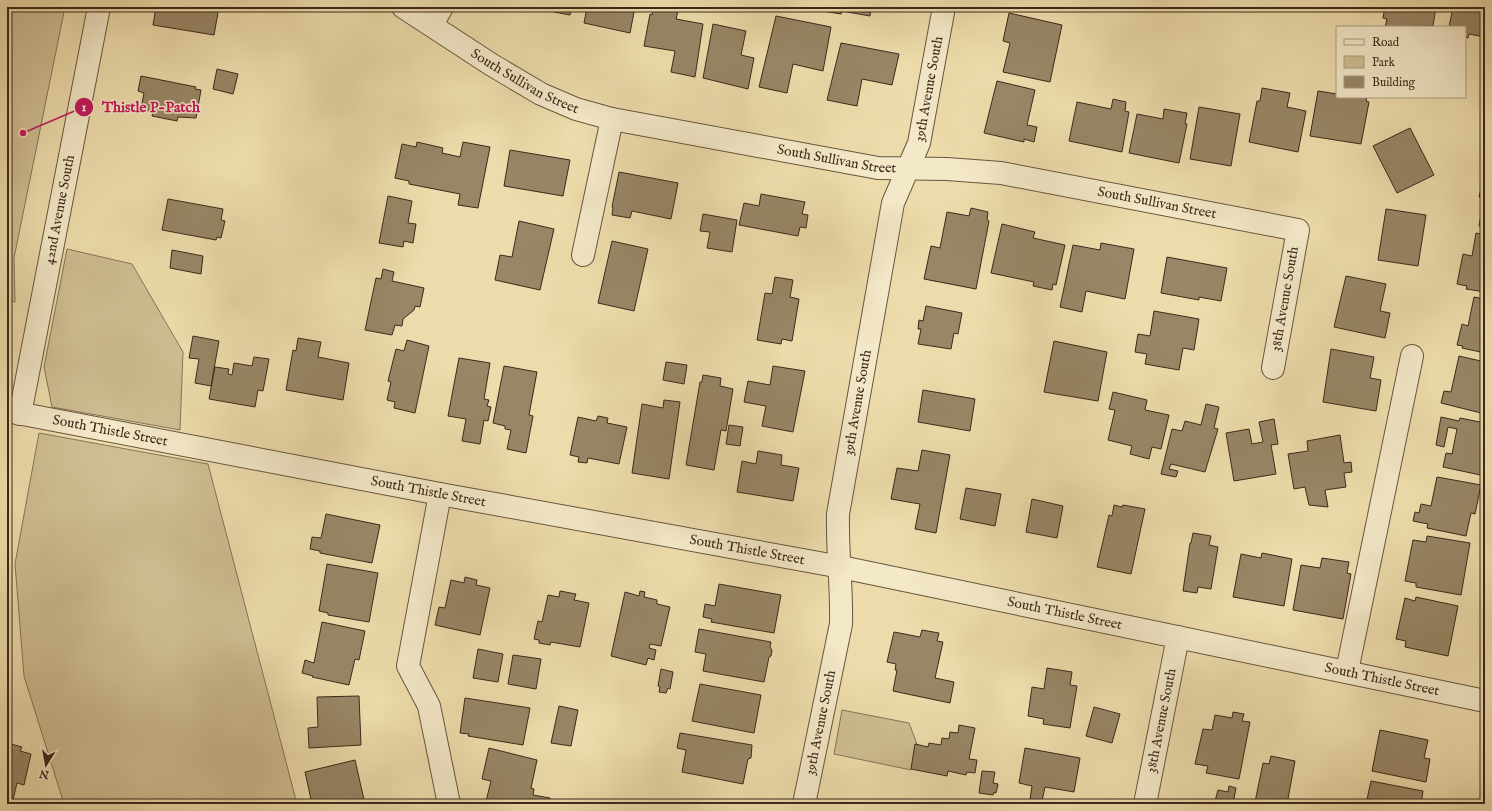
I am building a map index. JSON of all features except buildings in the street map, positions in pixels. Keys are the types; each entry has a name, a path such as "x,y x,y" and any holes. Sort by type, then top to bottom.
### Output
{"street":[{"name":"42nd Avenue South","path":"14,412 100,7"},
{"name":"South Sullivan Street","path":"403,7 437,16 492,65 541,94 576,109 612,119 878,168 947,169 1001,173 1298,230"},
{"name":"39th Avenue South","path":"804,804 841,624 841,567 838,539 838,514 860,380 892,204 919,143 944,7"},
{"path":"583,255 612,119"},
{"name":"38th Avenue South","path":"1273,368 1298,230"},
{"path":"1347,671 1412,356"},
{"name":"South Thistle Street","path":"14,412 440,494 841,567 1347,671 1485,701"},
{"path":"440,494 408,666 429,706 449,804"},
{"name":"38th Avenue South","path":"1145,804 1178,637"}],"green space":[{"path":"7,7 65,7 14,258 15,302 7,300"},
{"path":"67,249 132,264 183,352 180,430 52,407 44,367"},
{"path":"39,433 208,464 297,804 64,804 24,676 15,564"},
{"path":"842,710 909,723 917,744 911,770 834,754"}],"place":[{"name":"Thistle P-Patch","path":"23,133"}]}
